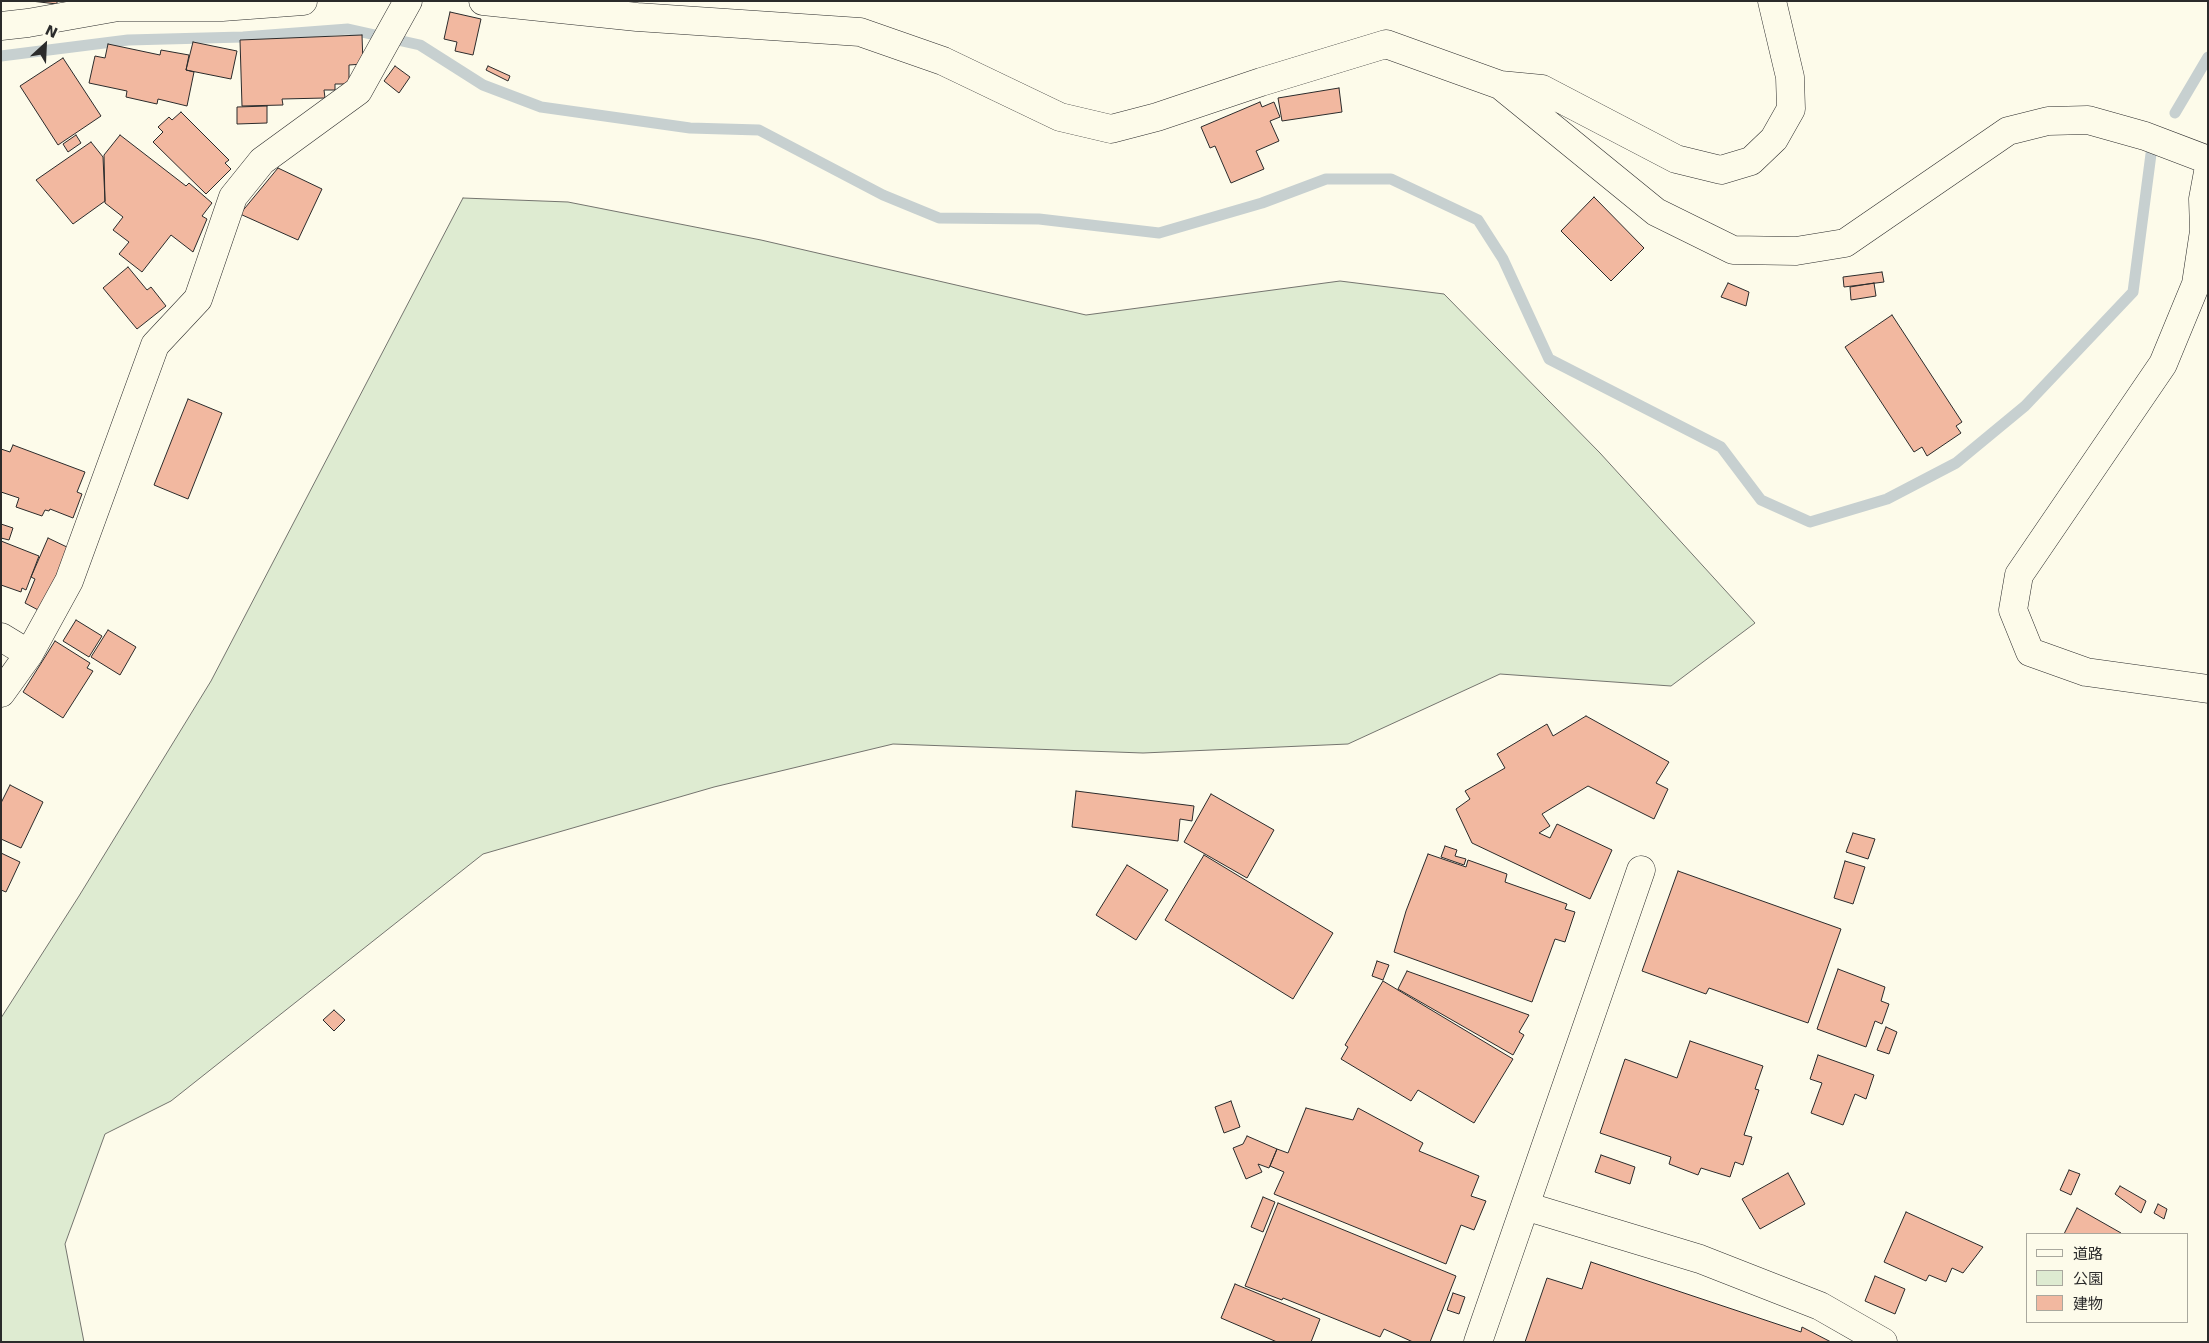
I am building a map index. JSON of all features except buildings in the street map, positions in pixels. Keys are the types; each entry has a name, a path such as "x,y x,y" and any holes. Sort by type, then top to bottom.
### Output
{"street":[{"path":"1,26 28,24 118,6 222,6 303,1"},
{"path":"483,1 637,17 860,32 943,61 1060,118 1111,129 1157,117 1386,44 1500,85 1542,89 1676,158 1722,170 1750,161 1774,139 1791,109 1790,77 1772,1"},
{"path":"1,693 29,654 69,581 155,345 198,299 233,197 262,161 358,91 404,8"},
{"path":"1500,85 1656,212 1733,250 1796,251 1846,243 2008,130 2048,121 2088,120 2145,136 2208,160"},
{"path":"2208,172 2203,199 2204,231 2196,284 2163,364 2018,575 2014,610 2030,652 2086,672 2208,690"},
{"path":"1,637 29,654"},
{"path":"1478,1342 1642,870"},
{"path":"1525,1206 1700,1259 1820,1306 1883,1342"}],"green space":[{"path":"463,198 568,202 761,240 1086,315 1340,281 1444,294 1600,453 1755,623 1671,686 1500,674 1348,744 1143,753 893,744 714,787 483,854 171,1101 105,1134 65,1244 84,1342 1,1342 1,1018 79,896 211,681"}],"waterway":[{"path":"1,56 128,40 243,37 348,29 420,45 483,85 541,107 690,128 759,130 883,195 939,218 1039,219 1159,233 1262,203 1326,179 1391,179 1478,220 1503,259 1549,359 1721,447 1761,500 1810,522 1887,499 1956,463 2025,406 2133,292 2151,154"},
{"path":"2175,113 2208,57"}]}
